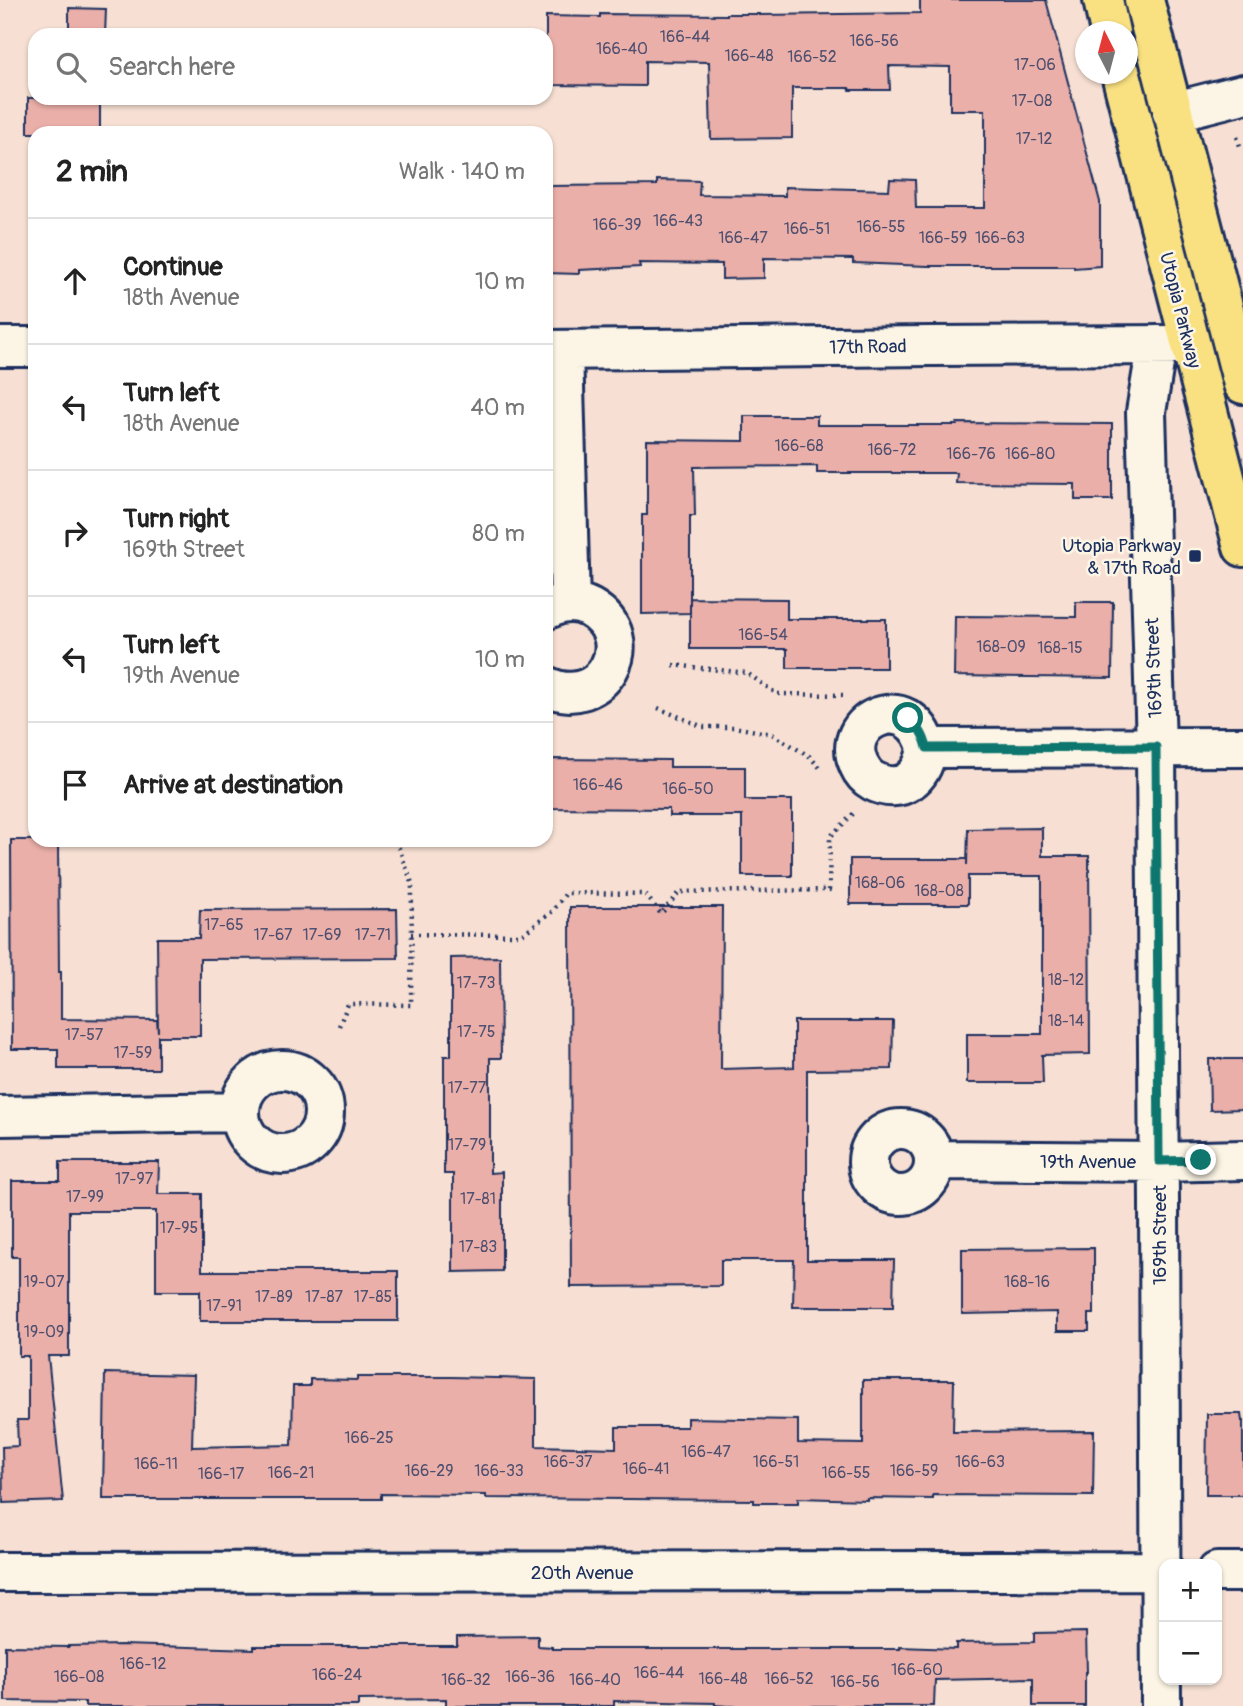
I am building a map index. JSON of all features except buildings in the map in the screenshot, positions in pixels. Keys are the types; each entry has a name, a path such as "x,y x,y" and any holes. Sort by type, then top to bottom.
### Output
{"main road":[{"path":"1103,0 1108,21"},
{"name":"Utopia Parkway","path":"1144,0 1243,384"},
{"name":"Utopia Parkway","path":"1123,84 1174,345 1243,547"}],"street":[{"path":"1172,112 1243,94"},
{"name":"17th Road","path":"555,350 1174,345"},
{"name":"169th Street","path":"1162,1559 1156,747 1146,412 1174,345"},
{"path":"0,347 28,347"},
{"path":"553,689 576,692 590,688 602,679 611,667 615,652 614,638 608,624 598,613 585,606 558,606 555,350"},
{"path":"927,748 1243,747"},
{"path":"0,1116 240,1112"},
{"name":"19th Avenue","path":"934,1160 1243,1160"},
{"name":"20th Avenue","path":"0,1572 1159,1571"},
{"path":"1222,1572 1243,1572"},
{"name":"169th Street","path":"1161,1706 1162,1622"}],"path":[{"path":"1237,137 1241,149"},
{"path":"673,665 747,673 777,694 847,695"},
{"path":"658,708 703,727 734,727 772,734 809,757 830,779"},
{"path":"411,934 521,935 553,911 566,893 645,894 661,914 679,892 829,890 830,837 856,811"},
{"path":"339,1026 348,1004 411,1004 412,884 399,847"}],"place":[{"name":"Utopia Parkway & 17th Road","path":"1195,556"}],"route":[{"path":"908,718 918,726 927,748 1156,747 1159,1161 1201,1160"}]}
